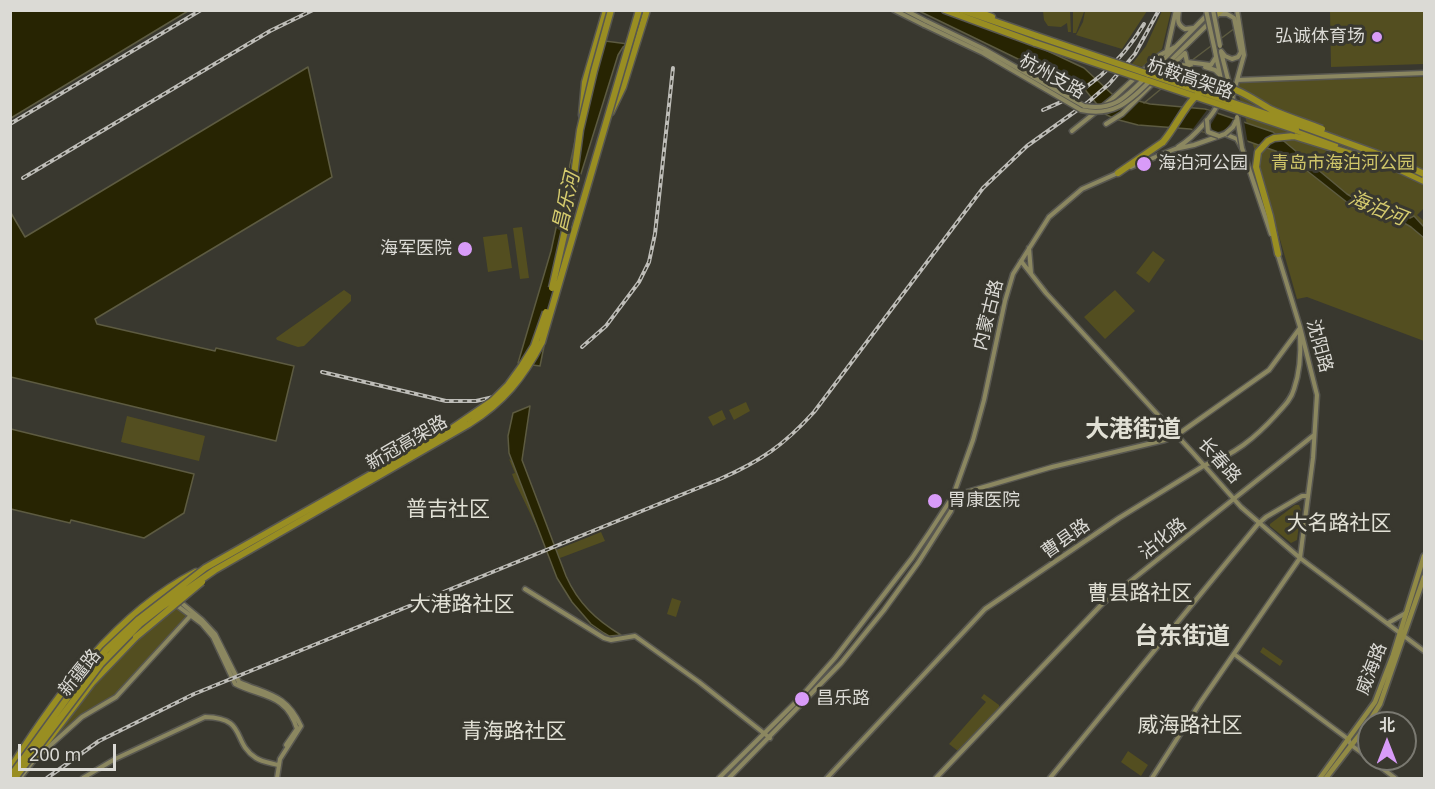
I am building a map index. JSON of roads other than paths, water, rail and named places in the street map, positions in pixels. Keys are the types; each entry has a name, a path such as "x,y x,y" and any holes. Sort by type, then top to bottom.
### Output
{"highway":[{"path":"580,130 585,82 606,10"},
{"name":"新冠高架路","path":"10,777 79,682 106,650 139,619 205,568 451,429 492,401 508,385 534,346 544,318 561,256 580,130 611,10"},
{"name":"新冠高架路","path":"15,778 100,664 140,624 215,570 470,424 495,406 526,372 542,342 639,10"},
{"path":"605,126 623,87 647,10"},
{"path":"938,10 974,22"},
{"name":"杭鞍高架路","path":"945,10 974,22 1425,174"},
{"name":"杭鞍高架路","path":"962,10 1298,125 1396,164 1425,181"},
{"path":"974,10 1037,36"},
{"path":"1118,173 1163,142 1197,95 1209,88 1228,87 1396,164"},
{"path":"1278,254 1258,176 1256,160 1263,145 1274,138 1294,136 1396,164"},
{"path":"10,769 75,679 108,641 157,596 179,581 205,568"},
{"path":"34,759 92,683 136,638 215,570"}],"main road":[{"name":"杭州支路","path":"894,10 984,49 1084,106 1098,108 1114,104 1136,87 1210,11"},
{"name":"杭州支路","path":"905,10 1081,110 1096,113 1112,110 1128,101 1163,70 1211,21"},
{"path":"1178,10 1180,26 1185,29 1194,27"},
{"path":"1167,50 1178,10"},
{"path":"1233,95 1244,55 1237,10"},
{"path":"1175,149 1194,136 1207,120 1221,96 1210,11"},
{"name":"沈阳路","path":"1210,11 1233,95 1242,148 1278,254 1317,395 1315,435 1300,558"},
{"path":"1211,21 1220,12 1234,18 1241,52 1238,57 1232,59 1225,56 1221,48"},
{"path":"1186,46 1187,62 1215,70 1220,75"},
{"path":"1072,131 1112,99 1152,62 1167,50 1175,47"},
{"path":"1106,124 1122,114 1163,70 1185,52"},
{"path":"1172,64 1211,65 1215,53"},
{"path":"1237,80 1425,73"},
{"path":"1175,149 1225,134 1233,127 1237,115"},
{"path":"1207,120 1208,132 1219,136"},
{"path":"1225,134 1237,139 1242,148"},
{"name":"内蒙古路","path":"953,496 973,440 984,400 1007,293 1013,274 1029,248 1049,217 1082,189 1175,149"},
{"path":"1029,248 1030,273"},
{"name":"长春路","path":"1021,261 1046,293 1258,524 1425,651"},
{"path":"719,778 799,699 862,624 912,558 953,496 1052,467 1165,440 1177,435 1262,376 1300,327"},
{"name":"曹县路","path":"827,778 986,609 1119,518 1204,465 1217,461 1248,444 1290,399 1298,372 1300,327"},
{"name":"沾化路","path":"936,778 1103,603 1315,435"},
{"path":"729,778 769,740 841,663 918,563 951,511 953,496"},
{"path":"1050,778 1258,524 1302,496 1308,496"},
{"name":"威海路","path":"1402,633 1406,613 1425,556"},
{"path":"1152,778 1300,558"},
{"name":"威海路","path":"1320,778 1380,704 1402,633 1425,577"},
{"path":"525,589 604,638 611,640 635,636 699,682 769,740"},
{"name":"新疆路","path":"10,769 93,660 123,629 165,592 176,601 135,632 104,664 50,733 20,778"},
{"path":"176,601 215,634 239,682 263,690 280,699 292,710 299,728"},
{"path":"1388,623 1406,613"},
{"path":"192,614 213,637 235,684 270,696 285,706 299,728"},
{"path":"34,759 82,717 116,697 192,614"},
{"path":"1234,655 1357,748"},
{"path":"82,778 115,759 205,717 218,717 231,722 247,751 255,758 277,764"},
{"path":"276,778 277,764 299,728"},
{"name":"威海路","path":"1326,778 1349,742"},
{"path":"255,758 277,764"},
{"path":"269,763 275,771"},
{"path":"276,778 277,764"}],"water":[{"path":"11,10 188,10 188,11 11,118"},
{"name":"海泊河","path":"919,11 962,11 1084,68 1112,94 1150,104 1205,109 1273,132 1347,194 1364,204 1385,210 1387,208 1410,218 1414,216 1424,227 1424,238 1399,220 1353,207 1287,155 1247,141 1190,129 1138,125 1115,119 1105,114 1082,86 1049,74"},
{"name":"昌乐河","path":"605,41 628,44 618,55 575,193 540,366 518,363 551,251 580,118"},
{"path":"308,67 332,177 95,319 97,324 215,351 216,348 294,366 276,441 11,377 11,213 25,237"},
{"path":"530,406 522,460 566,576 576,594 589,610 621,635 609,636 591,624 572,602 557,578 509,453 508,436 513,413"},
{"path":"11,429 194,474 184,513 144,538 71,520 70,523 11,509"}],"waterway":[{"path":"1191,61 1235,28"},
{"path":"1171,79 1184,66"},
{"path":"1144,103 1161,89"}],"railway":[{"path":"10,124 201,10"},
{"path":"23,178 270,31 313,10"},
{"path":"47,778 99,741 194,694 720,479 748,466 771,451 814,412 983,188 1027,146 1087,103 1109,84 1135,54 1159,10"},
{"path":"1043,110 1074,95 1101,76 1124,52 1144,24"},
{"path":"582,347 606,326 639,282 649,262 655,234 673,68"},
{"path":"322,372 446,401 476,401 498,396"}],"place":[{"name":"弘诚体育场","path":"1377,37"},
{"name":"海泊河公园","path":"1144,164"},
{"name":"海军医院","path":"465,249"},
{"name":"胃康医院","path":"935,501"},
{"name":"昌乐路","path":"802,699"}],"district":[{"name":"大港街道","path":"1133,430"},
{"name":"普吉社区","path":"448,510"},
{"name":"大名路社区","path":"1339,524"},
{"name":"曹县路社区","path":"1140,594"},
{"name":"大港路社区","path":"462,605"},
{"name":"台东街道","path":"1182,637"},
{"name":"威海路社区","path":"1190,726"},
{"name":"青海路社区","path":"514,732"}],"park label":[{"name":"青岛市海泊河公园","path":"1343,164"}]}
